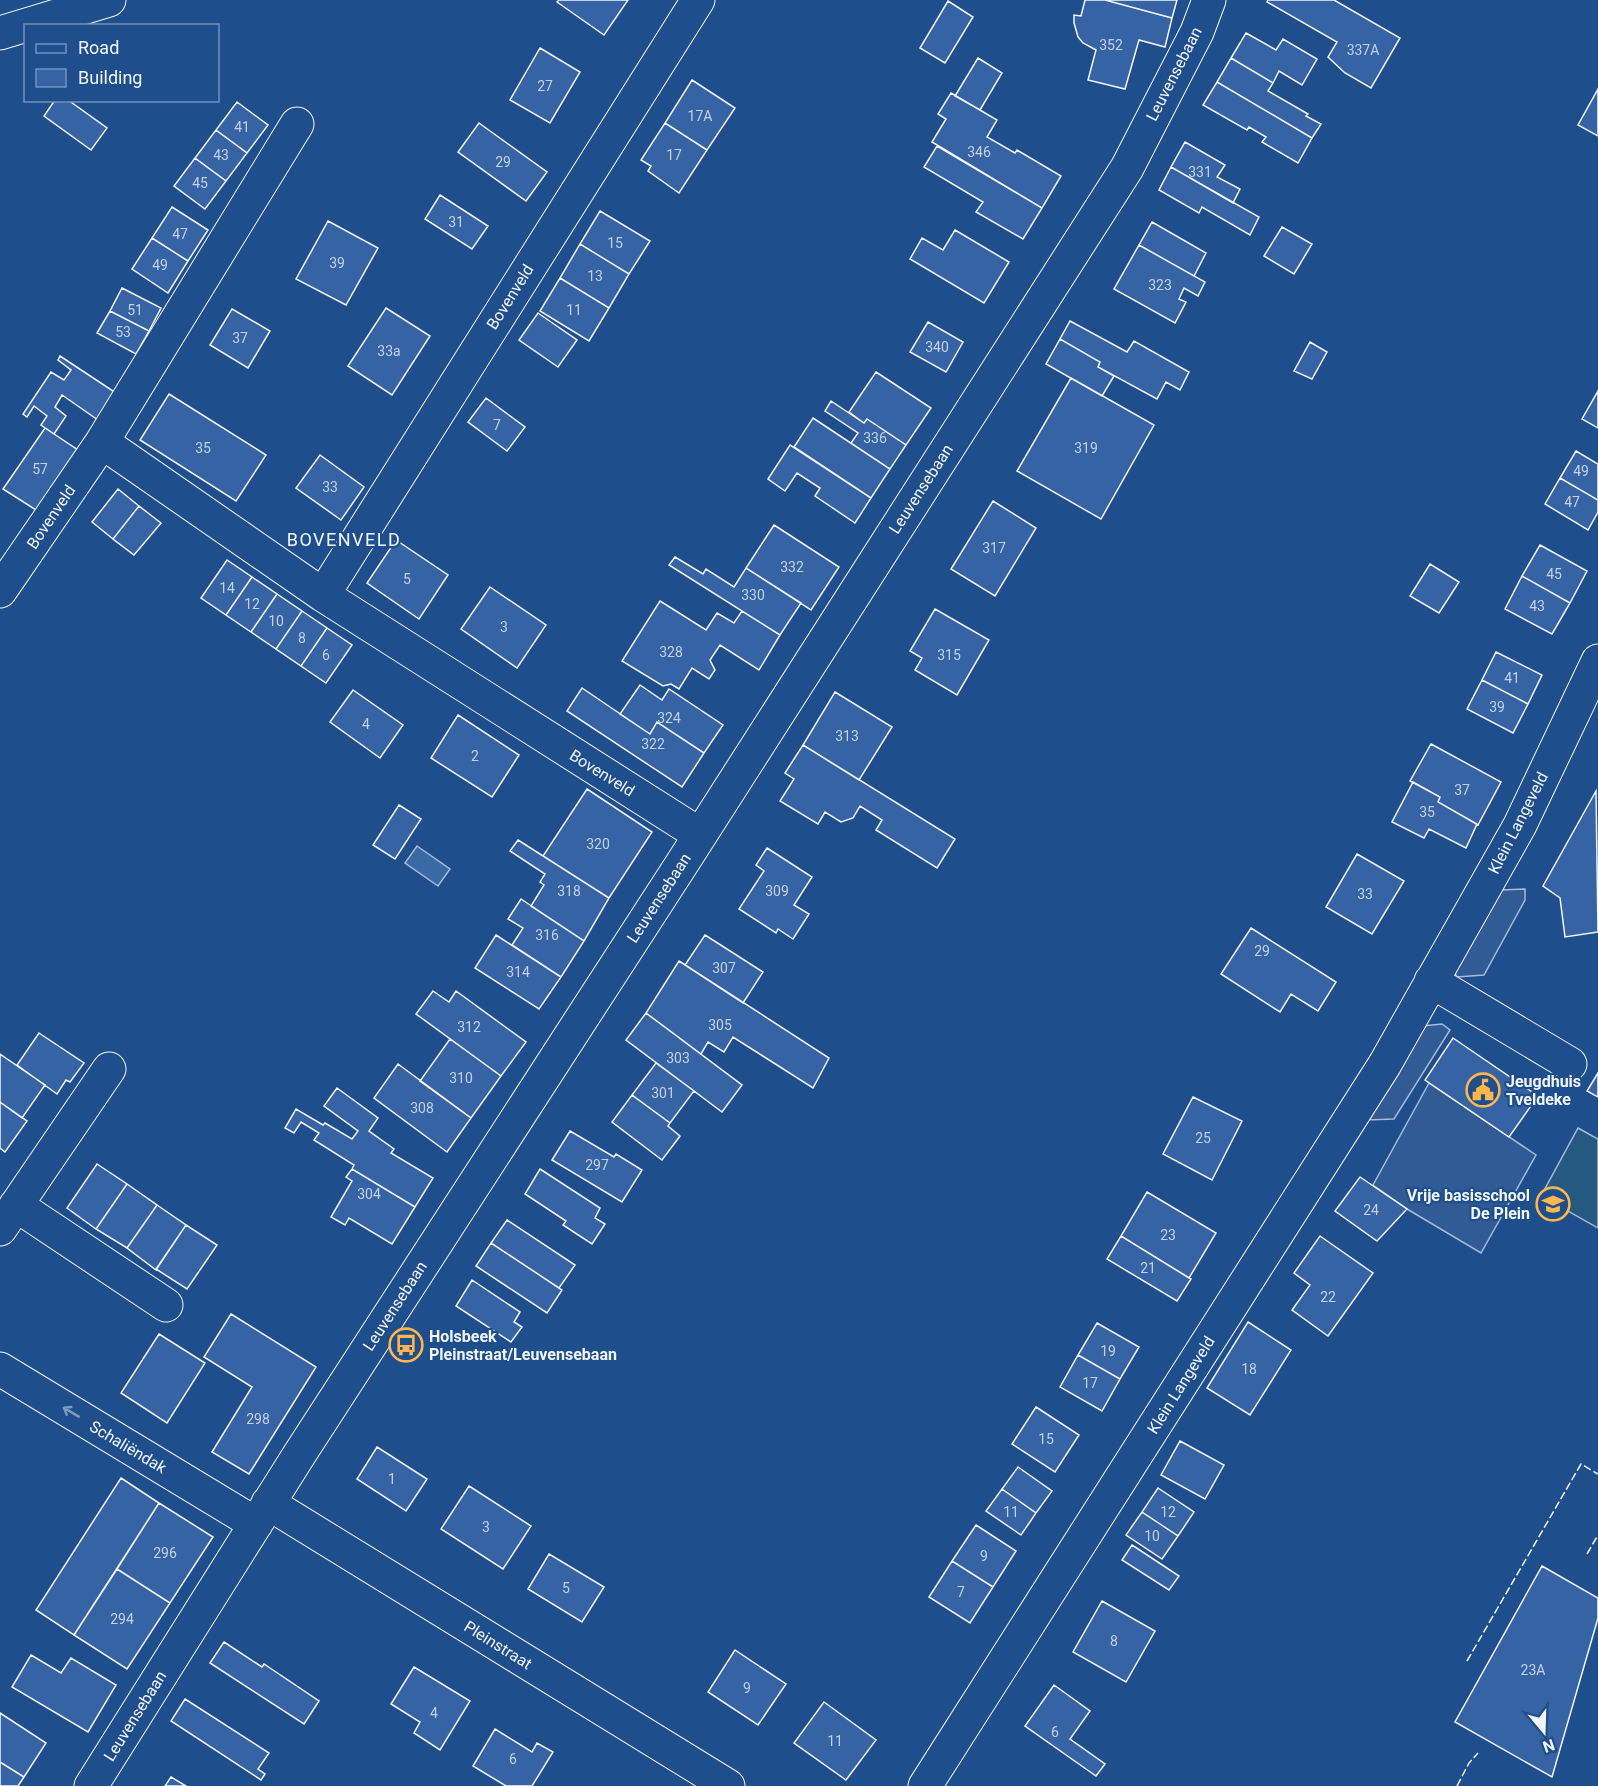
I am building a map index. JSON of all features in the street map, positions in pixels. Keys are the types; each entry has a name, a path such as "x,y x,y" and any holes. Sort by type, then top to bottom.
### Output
{"street":[{"path":"30,24 109,0"},
{"name":"Bovenveld","path":"323,595 698,0"},
{"name":"Leuvensebaan","path":"91,1786 262,1514 1127,168 1197,32 1209,0"},
{"path":"0,33 24,26"},
{"name":"Bovenveld","path":"0,591 102,442 297,124"},
{"name":"Bovenveld","path":"102,442 323,595 699,834"},
{"name":"Klein Langeveld","path":"926,1786 1385,1064 1520,825 1598,660"},
{"path":"1431,981 1570,1064"},
{"path":"109,1069 8,1217 166,1305"},
{"name":"Schaliëndak","path":"0,1370 262,1514"},
{"name":"Pleinstraat","path":"262,1514 728,1786"}],"shaded area":[{"path":"417,846 450,869 438,886 405,863"},
{"path":"1525,889 1525,900 1484,975 1457,977 1455,973 1501,890"},
{"path":"1442,1024 1450,1030 1394,1119 1367,1120 1422,1026"},
{"path":"1429,1083 1536,1155 1481,1253 1407,1209 1373,1185"},
{"path":"1578,1128 1598,1139 1598,1228 1541,1196"}],"building":[{"path":"559,0 628,0 604,35 557,2"},
{"path":"1085,0 1105,0 1172,18 1165,47 1139,40 1125,89 1088,80 1096,50 1083,43 1078,37 1074,23 1074,15 1081,16"},
{"path":"1105,0 1177,0 1172,18"},
{"path":"1268,0 1334,0 1400,38 1371,88 1345,73 1328,57 1337,42 1267,2"},
{"path":"948,1 973,17 945,63 920,48"},
{"path":"1246,33 1276,50 1283,39 1317,59 1302,85 1279,71 1273,83 1231,58"},
{"path":"540,48 580,72 550,123 510,100"},
{"path":"978,58 1002,73 980,110 955,96"},
{"path":"1231,58 1273,83 1268,91 1321,124 1312,138 1217,82"},
{"path":"692,80 735,108 707,150 665,123"},
{"path":"1217,82 1312,138 1298,163 1262,142 1266,137 1249,127 1247,130 1203,105"},
{"path":"1598,89 1598,136 1578,125"},
{"path":"951,93 997,120 987,137 1015,153 1017,150 1061,176 1042,208 932,142 946,119 938,114"},
{"path":"54,102 71,102 107,128 91,150 44,116"},
{"path":"237,102 268,125 247,153 216,130"},
{"path":"479,123 547,172 526,201 458,152"},
{"path":"665,123 707,150 679,193 648,171 651,166 641,160"},
{"path":"216,130 247,153 226,181 195,158"},
{"path":"1185,142 1225,165 1217,177 1240,189 1233,203 1171,167"},
{"path":"937,146 1042,208 1023,239 976,212 983,202 924,167"},
{"path":"195,158 226,181 205,209 174,186"},
{"path":"1171,167 1259,217 1250,235 1202,207 1199,213 1159,190"},
{"path":"440,195 488,226 472,249 425,219"},
{"path":"172,207 208,230 188,261 152,238"},
{"path":"600,211 650,241 629,274 580,244"},
{"path":"328,221 378,248 346,305 296,279"},
{"path":"1152,222 1206,253 1194,276 1139,245"},
{"path":"1282,227 1312,244 1294,274 1264,256"},
{"path":"955,230 1009,262 984,303 910,259 922,238 943,250"},
{"path":"152,238 188,261 168,293 132,269"},
{"path":"580,244 629,274 609,308 560,278"},
{"path":"1139,245 1205,282 1198,296 1184,288 1179,299 1186,302 1175,323 1114,289"},
{"path":"560,278 609,308 589,341 540,311"},
{"path":"122,288 161,308 149,331 110,311"},
{"path":"386,308 430,336 392,395 348,366"},
{"path":"232,309 270,331 248,368 210,345"},
{"path":"110,311 149,331 136,354 97,333"},
{"path":"538,313 577,340 558,367 519,340"},
{"path":"1070,321 1127,352 1134,341 1189,372 1180,390 1166,382 1157,399 1098,367 1100,362 1060,339"},
{"path":"928,322 963,342 946,372 910,352"},
{"path":"1060,339 1100,362 1098,367 1114,376 1102,396 1046,364"},
{"path":"1310,342 1327,352 1312,379 1294,371"},
{"path":"60,356 116,393 98,420 62,395 55,407 66,416 54,434 41,425 47,416 34,406 27,417 23,414 51,372 64,380 71,370 58,360"},
{"path":"876,372 931,408 906,445 867,419 864,423 849,412"},
{"path":"1071,378 1154,425 1101,519 1017,471"},
{"path":"1598,391 1598,428 1582,419"},
{"path":"169,394 266,455 236,501 140,440"},
{"path":"486,398 525,427 507,451 468,422"},
{"path":"831,401 864,423 867,419 906,445 890,469 851,443 858,433 825,411"},
{"path":"813,418 890,469 871,498 794,447"},
{"path":"45,428 78,450 36,510 3,489"},
{"path":"790,445 871,498 855,523 815,496 820,488 797,473 785,491 768,479"},
{"path":"1576,451 1598,464 1598,500 1560,478"},
{"path":"320,455 364,487 341,520 296,488"},
{"path":"1560,478 1598,500 1598,512 1588,530 1545,504"},
{"path":"118,489 139,506 113,539 92,522"},
{"path":"993,501 1036,528 995,596 951,569"},
{"path":"139,506 161,523 134,555 113,539"},
{"path":"774,525 839,567 811,610 746,568"},
{"path":"396,540 448,575 419,619 367,583"},
{"path":"1540,545 1587,571 1570,603 1522,576"},
{"path":"675,557 703,574 706,569 734,587 746,568 801,603 780,635 669,565"},
{"path":"227,560 252,577 226,615 201,598"},
{"path":"1430,564 1459,582 1439,613 1410,596"},
{"path":"1522,576 1570,603 1552,634 1505,609"},
{"path":"252,577 277,594 251,632 226,615"},
{"path":"490,587 546,625 517,668 461,629"},
{"path":"277,594 302,611 276,649 251,632"},
{"path":"660,601 706,630 717,613 734,623 742,611 780,635 759,670 720,645 710,660 715,670 709,679 692,668 679,689 671,684 663,686 622,661"},
{"path":"935,609 989,640 957,695 915,670 922,658 910,651"},
{"path":"302,611 327,628 301,666 276,649"},
{"path":"327,628 352,645 326,683 301,666"},
{"path":"1496,652 1542,675 1528,704 1482,680"},
{"path":"1482,680 1528,704 1513,733 1467,709"},
{"path":"640,685 662,700 669,689 723,725 704,753 657,722 650,734 620,714"},
{"path":"582,688 650,734 657,722 704,753 682,787 567,711"},
{"path":"353,690 403,725 380,758 330,722"},
{"path":"835,692 892,727 859,780 803,745"},
{"path":"458,715 519,755 492,797 431,758"},
{"path":"1431,744 1501,782 1478,825 1438,802 1440,797 1410,781"},
{"path":"803,745 955,839 937,868 876,830 882,820 860,806 853,818 841,822 825,812 818,824 780,801 794,779 785,773"},
{"path":"1413,782 1440,797 1438,802 1477,824 1466,848 1429,829 1424,838 1392,822"},
{"path":"587,789 652,832 609,898 543,856"},
{"path":"1596,791 1598,932 1565,937 1560,898 1543,886"},
{"path":"399,805 421,819 395,859 373,845"},
{"path":"518,840 609,898 584,941 531,906 544,885 540,882 545,874 510,851"},
{"path":"767,848 812,877 794,905 809,914 793,939 778,929 776,933 739,909 764,871 756,865"},
{"path":"1357,854 1404,881 1372,934 1326,907"},
{"path":"521,899 584,941 561,977 512,945 523,928 508,919"},
{"path":"1251,928 1336,982 1318,1011 1291,994 1280,1012 1221,974"},
{"path":"496,935 561,977 539,1009 475,968"},
{"path":"705,935 763,972 743,1003 685,965"},
{"path":"679,961 829,1058 813,1088 733,1037 724,1052 708,1042 701,1054 646,1013"},
{"path":"433,991 449,1002 456,991 526,1042 501,1076 416,1014"},
{"path":"646,1013 742,1085 722,1112 626,1040"},
{"path":"39,1033 84,1063 70,1082 66,1080 57,1094 17,1065"},
{"name":"Jeugdhuis Tveldeke","path":"1453,1038 1538,1096 1509,1137 1425,1080"},
{"path":"450,1039 501,1076 471,1118 420,1081"},
{"path":"0,1054 45,1085 22,1118 0,1102"},
{"path":"656,1063 694,1091 670,1123 632,1095"},
{"path":"398,1064 471,1118 447,1152 374,1098"},
{"path":"1598,1073 1598,1097 1587,1091"},
{"path":"337,1088 378,1118 369,1131 394,1149 391,1153 433,1178 415,1207 352,1169 354,1165 314,1140 319,1133 301,1122 294,1133 285,1128 296,1109 352,1139 358,1131 324,1106"},
{"path":"632,1095 670,1123 668,1126 680,1136 662,1160 612,1122"},
{"path":"1193,1097 1242,1121 1212,1180 1163,1154"},
{"path":"0,1102 27,1121 5,1152 0,1148"},
{"path":"570,1131 614,1157 616,1154 642,1170 622,1202 552,1160"},
{"path":"97,1164 127,1184 96,1229 67,1208"},
{"path":"352,1169 415,1207 392,1244 349,1218 345,1225 331,1217 352,1181 346,1177"},
{"path":"540,1169 600,1208 595,1218 605,1224 592,1244 563,1225 566,1221 525,1194"},
{"path":"1360,1177 1407,1209 1377,1241 1335,1211"},
{"path":"127,1184 157,1205 127,1248 96,1229"},
{"path":"1147,1192 1216,1233 1189,1278 1121,1236"},
{"path":"157,1205 186,1225 156,1270 127,1248"},
{"path":"507,1220 575,1265 559,1288 491,1243"},
{"path":"186,1225 217,1245 187,1289 156,1269"},
{"path":"1121,1236 1191,1279 1177,1301 1107,1259"},
{"path":"1320,1236 1373,1273 1328,1336 1292,1310 1310,1285 1294,1273"},
{"path":"491,1243 562,1290 547,1313 476,1266"},
{"path":"472,1280 520,1312 514,1322 522,1327 511,1342 456,1306"},
{"path":"231,1314 316,1367 249,1474 212,1452 252,1387 204,1357"},
{"path":"1248,1322 1291,1350 1250,1415 1207,1388"},
{"path":"1097,1323 1139,1347 1120,1379 1078,1355"},
{"path":"159,1334 205,1363 167,1423 121,1393"},
{"path":"1078,1355 1120,1379 1102,1411 1060,1387"},
{"path":"1036,1407 1079,1435 1055,1472 1012,1444"},
{"path":"1180,1441 1224,1465 1205,1499 1161,1475"},
{"path":"377,1447 427,1479 406,1511 357,1479"},
{"path":"1018,1467 1052,1491 1036,1513 1002,1489"},
{"path":"121,1478 159,1503 74,1635 36,1610"},
{"path":"469,1486 531,1526 503,1569 441,1529"},
{"path":"1158,1488 1194,1512 1178,1536 1142,1512"},
{"path":"1002,1489 1036,1513 1021,1535 986,1511"},
{"path":"159,1503 213,1537 170,1603 117,1569"},
{"path":"1142,1512 1178,1536 1162,1559 1126,1535"},
{"path":"976,1525 1016,1551 993,1587 952,1561"},
{"path":"1132,1545 1179,1576 1169,1590 1122,1560"},
{"path":"549,1554 604,1587 582,1622 528,1589"},
{"path":"952,1561 993,1587 970,1623 929,1597"},
{"path":"1542,1566 1598,1598 1598,1618 1552,1777 1455,1722"},
{"path":"117,1569 170,1603 127,1669 74,1635"},
{"path":"1102,1601 1155,1631 1126,1682 1073,1652"},
{"path":"224,1642 262,1667 264,1664 319,1701 304,1724 210,1663"},
{"path":"735,1650 786,1684 758,1725 708,1692"},
{"path":"31,1655 61,1673 71,1658 116,1685 88,1732 12,1687"},
{"path":"414,1667 470,1701 440,1750 414,1733 420,1722 391,1704"},
{"path":"1054,1685 1090,1711 1070,1739 1105,1764 1096,1776 1025,1726"},
{"path":"185,1699 269,1753 258,1769 265,1774 261,1780 171,1721"},
{"path":"824,1702 876,1740 846,1780 794,1743"},
{"path":"0,1713 46,1743 24,1777 0,1762"},
{"path":"495,1729 532,1752 537,1743 553,1752 532,1786 506,1786 473,1766"},
{"path":"0,1762 24,1777 18,1786 0,1786"},
{"path":"171,1777 186,1786 165,1786"}],"fence":[{"path":"1467,1661 1581,1464 1598,1474"},
{"path":"1587,1554 1598,1535"},
{"path":"1457,1786 1469,1763 1478,1753"}],"place":[{"name":"Jeugdhuis Tveldeke","path":"1483,1090"},
{"name":"Vrije basisschool De Plein","path":"1553,1204"},
{"name":"Holsbeek Pleinstraat/Leuvensebaan","path":"406,1345"}],"district":[{"name":"BOVENVELD","path":"344,539"}]}
